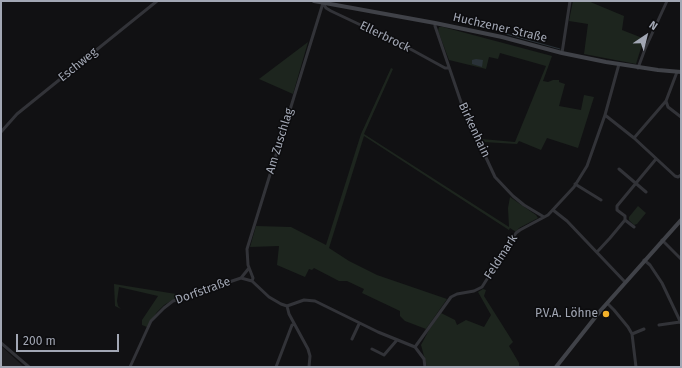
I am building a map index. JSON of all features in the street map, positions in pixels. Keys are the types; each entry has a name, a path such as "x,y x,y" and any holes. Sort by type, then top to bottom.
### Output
{"main road":[{"name":"Huchzener Straße","path":"314,1 435,23 502,37 562,53 638,68 679,72"},
{"path":"556,367 625,282 681,220"}],"street":[{"name":"Eschweg","path":"1,132 17,114 157,1"},
{"path":"562,53 570,1"},
{"path":"638,68 667,1"},
{"name":"Ellerbrock","path":"323,3 326,8 331,11 402,45 445,68 449,68"},
{"name":"Am Zuschlag","path":"252,281 253,278 248,268 247,249 323,3"},
{"name":"Birkenhain","path":"435,23 434,26 463,108 495,177 524,205 544,217"},
{"name":"Feldmark","path":"415,347 451,297 457,294 474,291 482,287 516,233 553,210 576,184 587,166 605,115 619,64"},
{"path":"634,138 666,101 679,72"},
{"path":"666,101 668,107 681,117"},
{"path":"605,115 634,138 675,176 678,177 681,175"},
{"path":"634,227 625,220 625,216 617,210 618,206 656,159"},
{"path":"619,169 646,192"},
{"path":"576,184 601,200"},
{"path":"553,210 567,221 625,282"},
{"path":"597,252 625,220"},
{"path":"662,240 681,259"},
{"path":"644,260 650,265 662,283 681,322 659,325"},
{"name":"Dorfstraße","path":"241,278 248,268"},
{"name":"Dorfstraße","path":"130,367 151,321 172,301 241,278 252,281 269,297 276,302 287,306"},
{"path":"309,367 310,356 308,349 289,314 287,306 304,300 315,301 359,324 415,347 424,359 425,367"},
{"path":"607,304 614,310 632,334 636,367"},
{"path":"276,367 292,325 294,324"},
{"path":"352,339 359,324"},
{"path":"632,334 644,329"},
{"path":"372,349 384,355 397,340"},
{"path":"1,343 29,367"}],"shaded area":[{"path":"573,1 588,1 624,16 622,30 645,39 636,64 584,54 588,24 569,21"},
{"path":"439,27 552,56 543,81 548,82 559,80 559,82 565,84 559,106 581,110 584,95 594,97 578,148 547,138 541,150 519,141 517,144 483,142 482,139 515,142 546,66 500,53 498,59 489,57 486,69 449,60 438,31"},
{"path":"308,42 293,94 259,79"},
{"path":"472,60 483,60 482,67 472,64"},
{"path":"391,68 393,69 364,134 509,227 508,208 510,197 538,218 519,228 516,232 510,228 509,230 364,136 329,248 349,261 377,275 447,299 426,329 405,321 400,316 400,311 362,293 364,289 347,281 339,281 314,268 312,270 309,269 305,277 277,265 279,246 250,247 256,226 291,227 326,245 361,134"},
{"path":"638,206 646,213 637,224 634,225 629,220 629,217"},
{"path":"114,284 176,294 176,298 164,305 157,312 147,327 142,325 142,320 158,296 119,287 117,301 118,306 121,309 115,306"},
{"path":"483,289 486,290 484,296 513,342 509,346 519,363 519,367 427,367 421,345 441,313 455,320 457,325 466,320 484,327 491,315 478,292"},
{"path":"1,346 24,367 1,367"}],"waterway":[{"path":"506,34 560,49"}],"place":[{"name":"P.V.A. Löhne","path":"606,314"}]}
